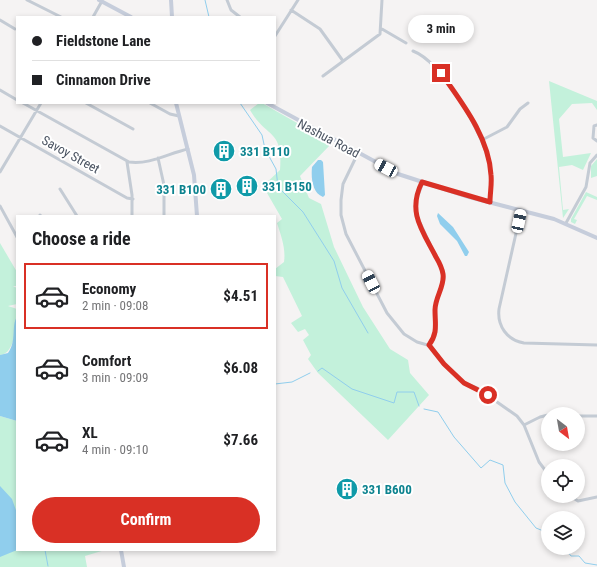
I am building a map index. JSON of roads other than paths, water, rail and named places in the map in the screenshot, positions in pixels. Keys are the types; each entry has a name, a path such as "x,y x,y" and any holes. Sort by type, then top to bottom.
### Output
{"main road":[{"path":"171,0 172,16"},
{"path":"100,1 129,16"},
{"path":"176,104 196,187 196,215"},
{"name":"Nashua Road","path":"269,104 398,174 566,223 597,238"},
{"path":"121,551 124,567"}],"street":[{"path":"27,0 59,16"},
{"path":"227,0 231,10 239,16"},
{"path":"276,34 298,0"},
{"path":"323,76 370,43 380,34 382,29 382,0"},
{"path":"93,16 100,1"},
{"path":"291,10 320,29 343,61"},
{"path":"0,20 15,29"},
{"path":"382,29 406,43"},
{"path":"413,51 425,56 441,73 482,140 491,175 490,202"},
{"path":"0,90 16,99"},
{"path":"482,140 507,127 520,109 528,103"},
{"path":"25,104 127,162 141,162 188,149"},
{"path":"0,172 40,104"},
{"path":"88,104 133,129"},
{"path":"152,104 170,114 179,116"},
{"path":"597,125 594,126 592,130 593,138 597,141"},
{"name":"Savoy Street","path":"0,126 127,198 133,199"},
{"path":"358,153 347,174 342,189 340,210 345,229 391,320 406,336 417,342 429,345 444,364 464,383 477,388 510,410 524,426 541,465"},
{"path":"566,223 586,188 590,163 597,155"},
{"path":"158,158 164,185 164,215"},
{"path":"127,162 133,199 132,215"},
{"path":"422,182 416,201 416,214 441,268 444,278 435,308 436,332 429,345"},
{"path":"60,189 76,215"},
{"path":"0,206 16,235"},
{"path":"522,211 499,309 501,326 509,337 524,343 597,344"},
{"path":"585,416 597,416"},
{"path":"524,426 541,417"},
{"path":"585,500 597,497"}],"water":[{"path":"318,160 323,162 325,195 323,197 314,189 312,180 312,167"},
{"path":"438,213 453,227 469,252 467,256 465,256 457,241 440,224 437,216"},
{"path":"16,318 16,421 0,416 0,355 8,353 11,348"},
{"path":"0,486 12,499 16,510 16,550 0,557"}],"waterway":[{"path":"205,0 209,16"},
{"path":"241,104 262,135 265,149 276,169 278,187 303,212 334,261 342,288 368,333"},
{"path":"318,371 322,368 352,389 394,403 397,392 414,392 419,406"},
{"path":"276,384 292,382 310,373"},
{"path":"424,409 438,412 454,437 481,468 490,460 503,465 505,483 515,502 536,528 541,530"},
{"path":"45,551 48,566"},
{"path":"570,555 579,556 585,563 597,565"}],"place":[{"name":"331 B110","path":"224,151"},
{"name":"331 B150","path":"247,186"},
{"name":"331 B100","path":"221,189"},
{"name":"331 B600","path":"347,489"}]}
